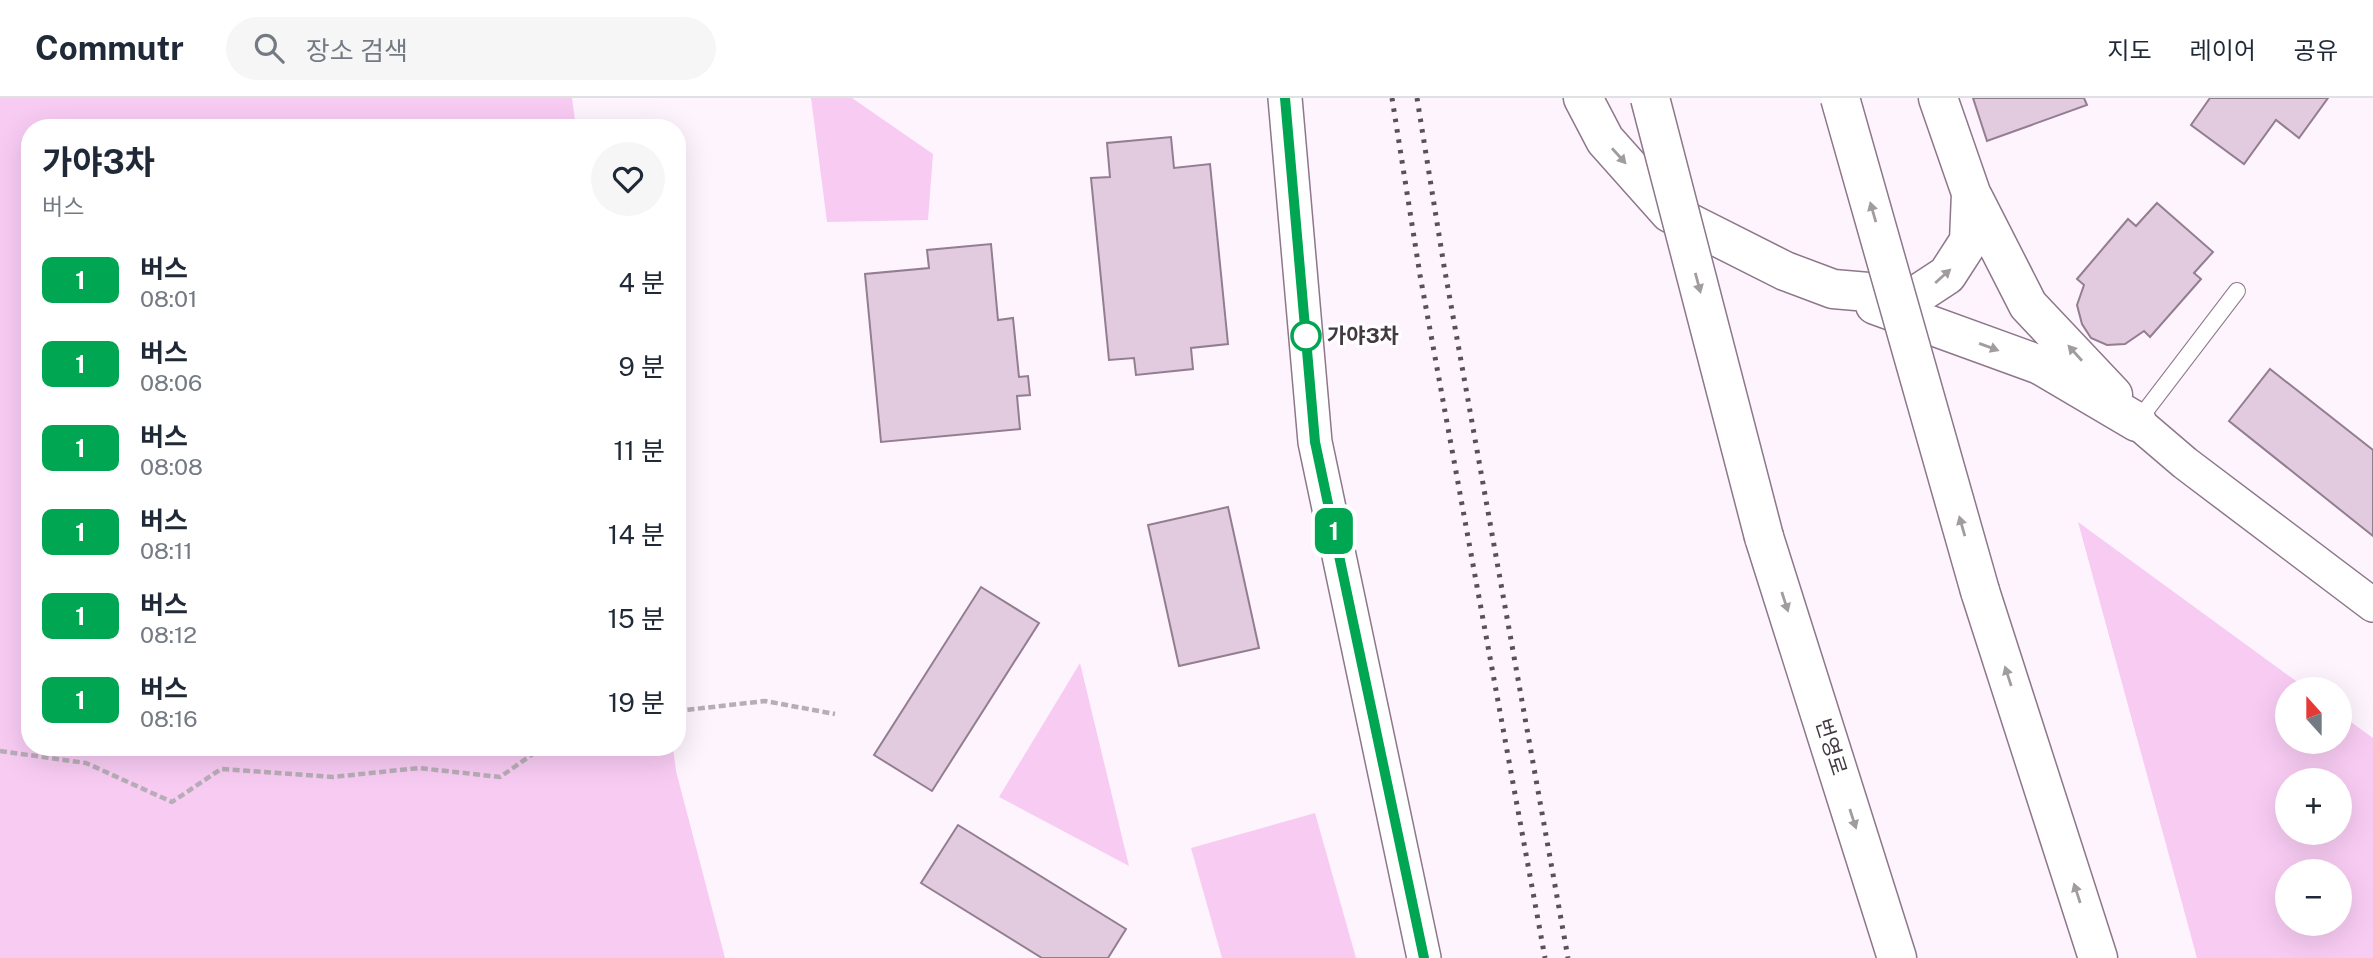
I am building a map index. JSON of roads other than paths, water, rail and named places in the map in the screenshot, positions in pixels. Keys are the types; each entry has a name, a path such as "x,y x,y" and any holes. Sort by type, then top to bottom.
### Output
{"street":[{"path":"1285,98 1315,442 1424,958"},
{"path":"1583,98 1605,140 1670,213 1784,271 2040,365 2137,422"},
{"name":"번영로","path":"1650,98 1764,537 1897,958"},
{"path":"1840,98 1980,591 2098,958"},
{"path":"1938,98 1971,193 2028,304 2067,343 2137,422 2185,463 2373,604"},
{"path":"1833,289 1915,296 1947,275 1969,241 1971,193"}],"lane":[{"path":"2137,422 2237,291"}],"railway":[{"path":"1392,98 1420,275 1545,958"},
{"path":"1417,98 1444,266 1568,958"}],"place":[{"name":"가야3차","path":"1306,336"}]}
